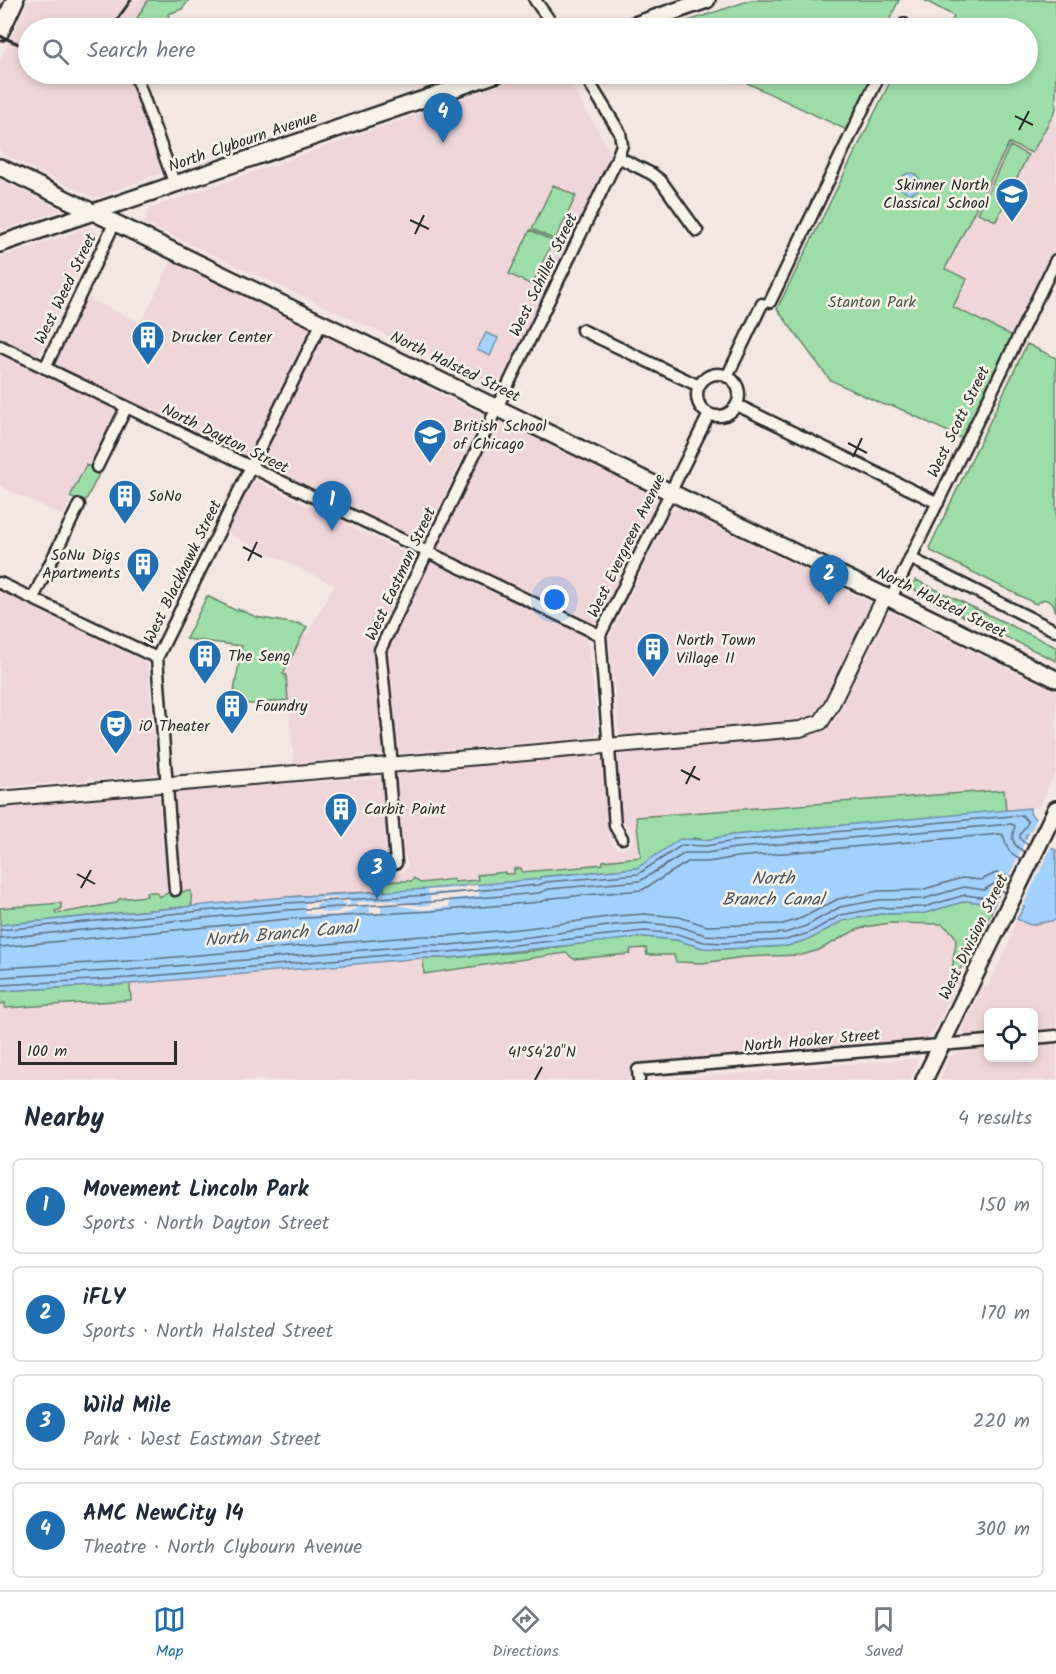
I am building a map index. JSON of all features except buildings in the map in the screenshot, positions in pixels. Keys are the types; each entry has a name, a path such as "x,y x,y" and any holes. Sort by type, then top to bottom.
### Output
{"main road":[{"path":"0,32 15,0"},
{"path":"655,18 707,0"},
{"name":"North Clybourn Avenue","path":"0,244 468,84"},
{"name":"North Halsted Street","path":"0,167 1056,679"},
{"name":"West Division Street","path":"924,1080 1055,812"}],"street":[{"path":"535,0 548,18"},
{"path":"139,84 175,185"},
{"path":"590,84 620,133 622,146 618,157 661,181 697,231"},
{"path":"727,376 875,84"},
{"name":"West Schiller Street","path":"498,407 618,157"},
{"name":"West Weed Street","path":"45,368 115,222"},
{"name":"West Scott Street","path":"609,746 800,729 821,722 938,503 1056,260"},
{"name":"West Blackhawk Street","path":"175,890 157,658 322,322"},
{"path":"582,330 699,386"},
{"name":"North Dayton Street","path":"0,346 426,554 600,635"},
{"path":"710,376 727,376 735,382 738,388 737,405 728,414 715,416 709,414 700,405 699,386 710,376"},
{"path":"737,405 938,503"},
{"name":"West Eastman Street","path":"396,863 380,650 498,407"},
{"path":"97,467 126,408"},
{"name":"West Evergreen Avenue","path":"622,838 615,826 600,635 709,414"},
{"path":"33,598 79,505"},
{"path":"910,558 1056,631"},
{"path":"0,583 157,658"},
{"path":"0,799 609,746"},
{"path":"1038,1038 1056,1036"},
{"name":"North Hooker Street","path":"638,1075 984,1041"}],"shaded area":[{"path":"29,0 148,0 137,18 20,18"},
{"path":"18,23 18,84 133,84 162,173 95,198 0,153 0,60"},
{"path":"503,84 570,84 616,161 506,390 144,223 149,209"},
{"name":"Skinner North Classical School","path":"1056,109 1056,248 1013,336 953,307 945,269 1008,142 1048,125"},
{"path":"0,180 62,210 0,231"},
{"path":"89,227 97,233 32,368 116,410 63,516 0,486 0,258"},
{"path":"171,262 310,328 247,458 54,365 87,298 141,323"},
{"path":"323,335 483,415 421,544 259,466"},
{"path":"497,420 658,497 595,629 435,550"},
{"path":"253,479 414,557 374,641 384,754 294,763 286,675 283,674 295,653 295,648 303,635 307,635 334,585 227,533"},
{"path":"678,508 870,602 822,705 813,715 800,720 623,735 619,733 609,638 671,511"},
{"path":"430,561 587,635 597,735 405,753 398,751 388,645"},
{"path":"0,592 148,663 157,775 0,787"},
{"path":"890,612 1056,691 1056,771 1039,807 637,868 428,889 412,881 388,883 384,885 385,891 286,897 0,925 0,803 155,791 159,798 168,893 182,891 174,796 179,791 381,778 388,855 383,858 385,874 395,876 403,873 408,864 404,853 396,778 400,772 596,755 603,760 611,843 618,849 626,849 634,838 631,830 620,818 615,759 617,756 624,753 807,737 818,734 833,723"},
{"path":"993,908 987,922 983,921 956,977 959,979 930,1038 927,1039 638,1063 631,1067 632,1080 0,1080 0,991 130,984 423,958 449,958"},
{"path":"1017,919 1030,925 1056,920 1056,1033 1038,1035 1038,1008 984,1008 984,1039 970,1039 963,1029 983,987 988,988 1013,935 1010,933"},
{"path":"1056,1043 1056,1080 939,1080 950,1057 957,1053 984,1050 984,1062 1038,1062 1038,1045"},
{"path":"917,1060 918,1064 910,1080 654,1080"}],"green space":[{"path":"148,0 189,0 182,9 168,14 169,18 137,18"},
{"path":"751,0 899,0 890,18 697,18"},
{"name":"Stanton Park","path":"924,0 1056,0 1056,109 1032,153 1009,143 945,269 967,279 953,307 1013,336 963,439 894,406 884,405 830,380 777,309 889,84 1038,84 1038,18 953,18 954,16"},
{"path":"749,84 871,84 849,131"},
{"path":"1010,146 1028,155 996,221 978,213"},
{"path":"553,185 576,196 555,240 532,229"},
{"path":"530,230 553,241 532,285 509,274"},
{"path":"1027,344 1056,358 1056,612 1053,603 1044,599 1036,604 931,551 930,546"},
{"path":"86,465 100,472 84,504 70,497"},
{"path":"916,580 1056,647 1056,661 934,602 911,587"},
{"path":"207,596 237,611 238,609 256,617 297,623 307,627 283,674 286,675 288,700 255,704 232,703 242,646 186,639"},
{"path":"1004,790 1006,811 733,835 705,840 694,838 637,868 540,877 540,879 479,896 286,897 384,891 384,885 388,881 412,881 414,878 420,883 454,879 454,882 478,880 477,875 505,872 505,874 514,874 514,869 521,868 522,872 582,867 603,864 603,861 641,857 636,817"},
{"path":"191,891 192,906 0,925 0,908 61,903 61,909 55,911 56,914 116,903 119,899 147,896 146,892 157,892 159,897 168,893"},
{"path":"966,901 985,903 993,908 987,922 983,921 956,978 952,974 956,939 942,924 890,923 854,931 819,950 802,955 744,957 703,963 676,962 674,955 647,955 646,948 631,949 630,954 574,959 566,953 424,974 423,958 531,951 617,938 645,937 676,940 703,948 723,949 787,946 812,938 842,921 880,914 925,913"},
{"path":"130,984 131,1000 5,1008 5,1003 0,1004 0,991"}],"water":[{"path":"910,173 917,176 920,183 917,190 910,193 903,190 900,183 903,176"},
{"path":"486,333 498,338 490,356 477,350"},
{"name":"North Branch Canal","path":"1030,808 1030,813 1036,820 1029,835 1025,837 1056,850 1056,920 1030,925 1017,919 1024,907 998,895 993,908 984,903 966,901 925,913 880,914 842,921 812,938 787,946 703,948 676,940 645,937 449,958 423,958 130,984 0,991 0,925 286,897 428,889 637,868 680,839 705,840 733,835"}],"pier":[{"path":"1037,817 1039,820 1031,836 1050,845 1056,835 1056,838 1015,922 1019,908 1001,899 996,910 992,911"},
{"path":"477,885 479,896 449,899 449,907 423,910 381,904 381,913 370,913 370,905 359,906 337,916 306,914 305,902 325,897 349,899 350,906 358,902 390,900 421,906 431,905 430,896 465,893 465,891 428,893 428,890 464,888","holes":["326,900 346,903 346,908 326,913 316,909 316,905"]}],"railway":[{"path":"118,18 131,0"},
{"path":"0,36 18,44"}],"place":[{"name":"AMC NewCity 14","path":"443,143"},
{"name":"Skinner North Classical School","path":"1012,223"},
{"name":"Drucker Center","path":"148,366"},
{"name":"British School of Chicago","path":"430,464"},
{"name":"SoNo","path":"125,525"},
{"name":"Movement Lincoln Park","path":"332,531"},
{"name":"SoNu Digs Apartments","path":"143,593"},
{"name":"iFLY","path":"829,605"},
{"name":"North Town Village II","path":"653,678"},
{"name":"The Seng","path":"205,685"},
{"name":"Foundry","path":"232,735"},
{"name":"iO Theater","path":"116,755"},
{"name":"Carbit Paint","path":"341,838"},
{"name":"Wild Mile","path":"377,899"}]}
